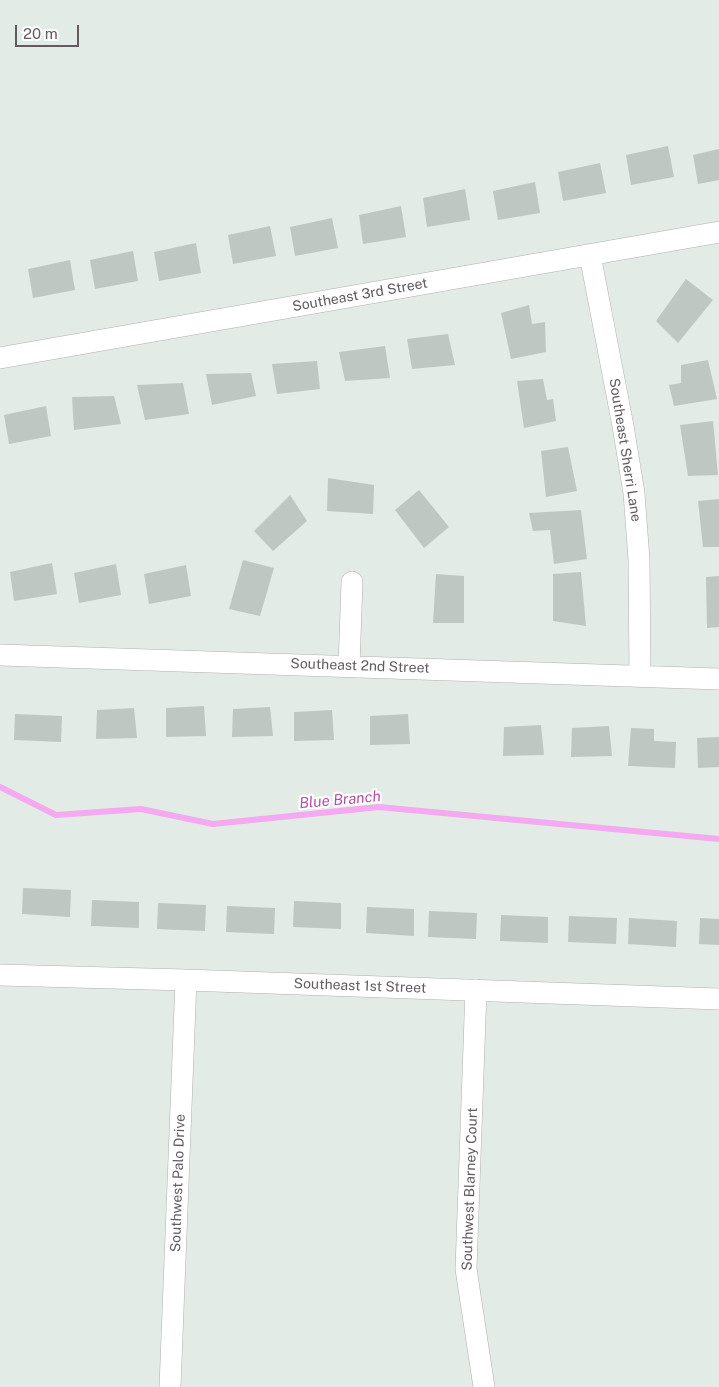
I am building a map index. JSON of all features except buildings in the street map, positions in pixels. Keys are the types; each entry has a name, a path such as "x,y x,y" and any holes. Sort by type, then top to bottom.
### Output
{"street":[{"name":"Southeast 3rd Street","path":"0,358 719,232"},
{"name":"Southeast Sherri Lane","path":"590,255 634,493 639,560 640,676"},
{"path":"349,666 352,582"},
{"name":"Southeast 2nd Street","path":"0,655 719,679"},
{"name":"Southeast 1st Street","path":"0,975 719,999"},
{"name":"Southwest Palo Drive","path":"170,1387 186,980"},
{"name":"Southwest Blarney Court","path":"476,990 466,1269 484,1387"}],"waterway":[{"name":"Blue Branch","path":"0,787 56,815 141,809 213,824 379,807 719,839"}]}
